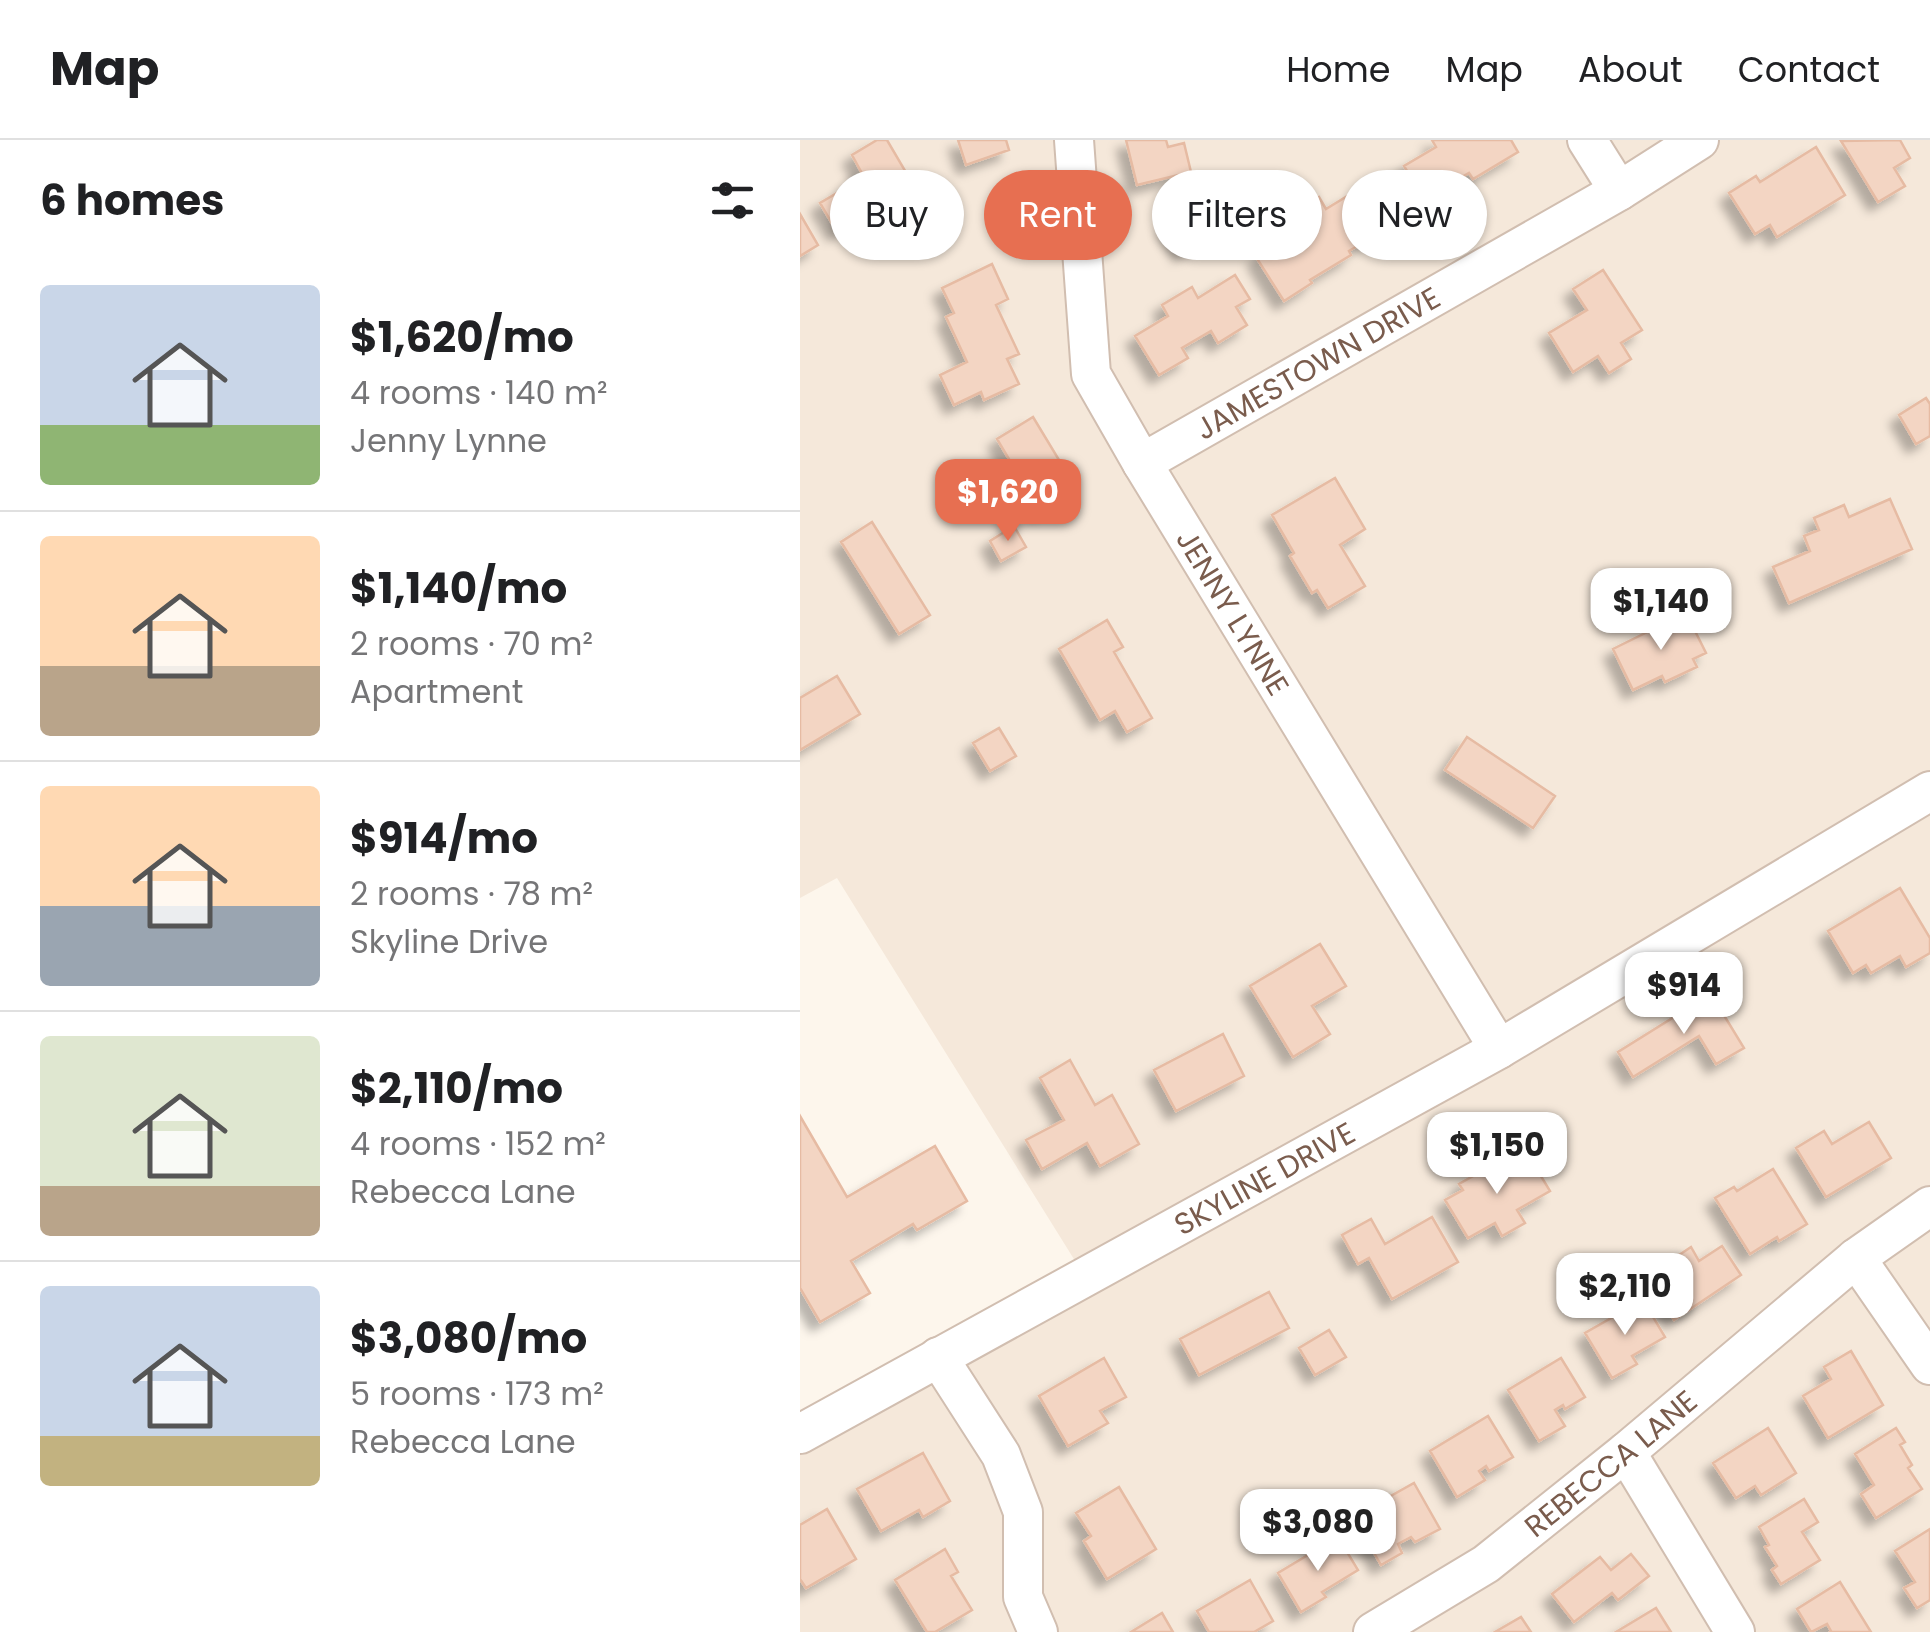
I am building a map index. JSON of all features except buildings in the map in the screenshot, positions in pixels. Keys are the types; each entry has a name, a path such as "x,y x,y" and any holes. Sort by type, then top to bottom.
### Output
{"street":[{"name":"JENNY LYNNE","path":"1074,140 1091,374 1499,1048"},
{"path":"1586,140 1619,192"},
{"name":"JAMESTOWN DRIVE","path":"1142,463 1619,192 1700,140"},
{"name":"SKYLINE DRIVE","path":"800,1434 1499,1048 1927,799"},
{"name":"REBECCA LANE","path":"1375,1632 1486,1564 1856,1258 1930,1206"},
{"path":"1856,1258 1930,1365"},
{"path":"938,1357 1002,1455 1023,1512 1023,1597 1038,1632"},
{"path":"1626,1452 1735,1632"}],"shaded area":[{"path":"800,140 1930,140 1930,1632 800,1632 800,1419 1077,1264 837,878 800,898"}]}
